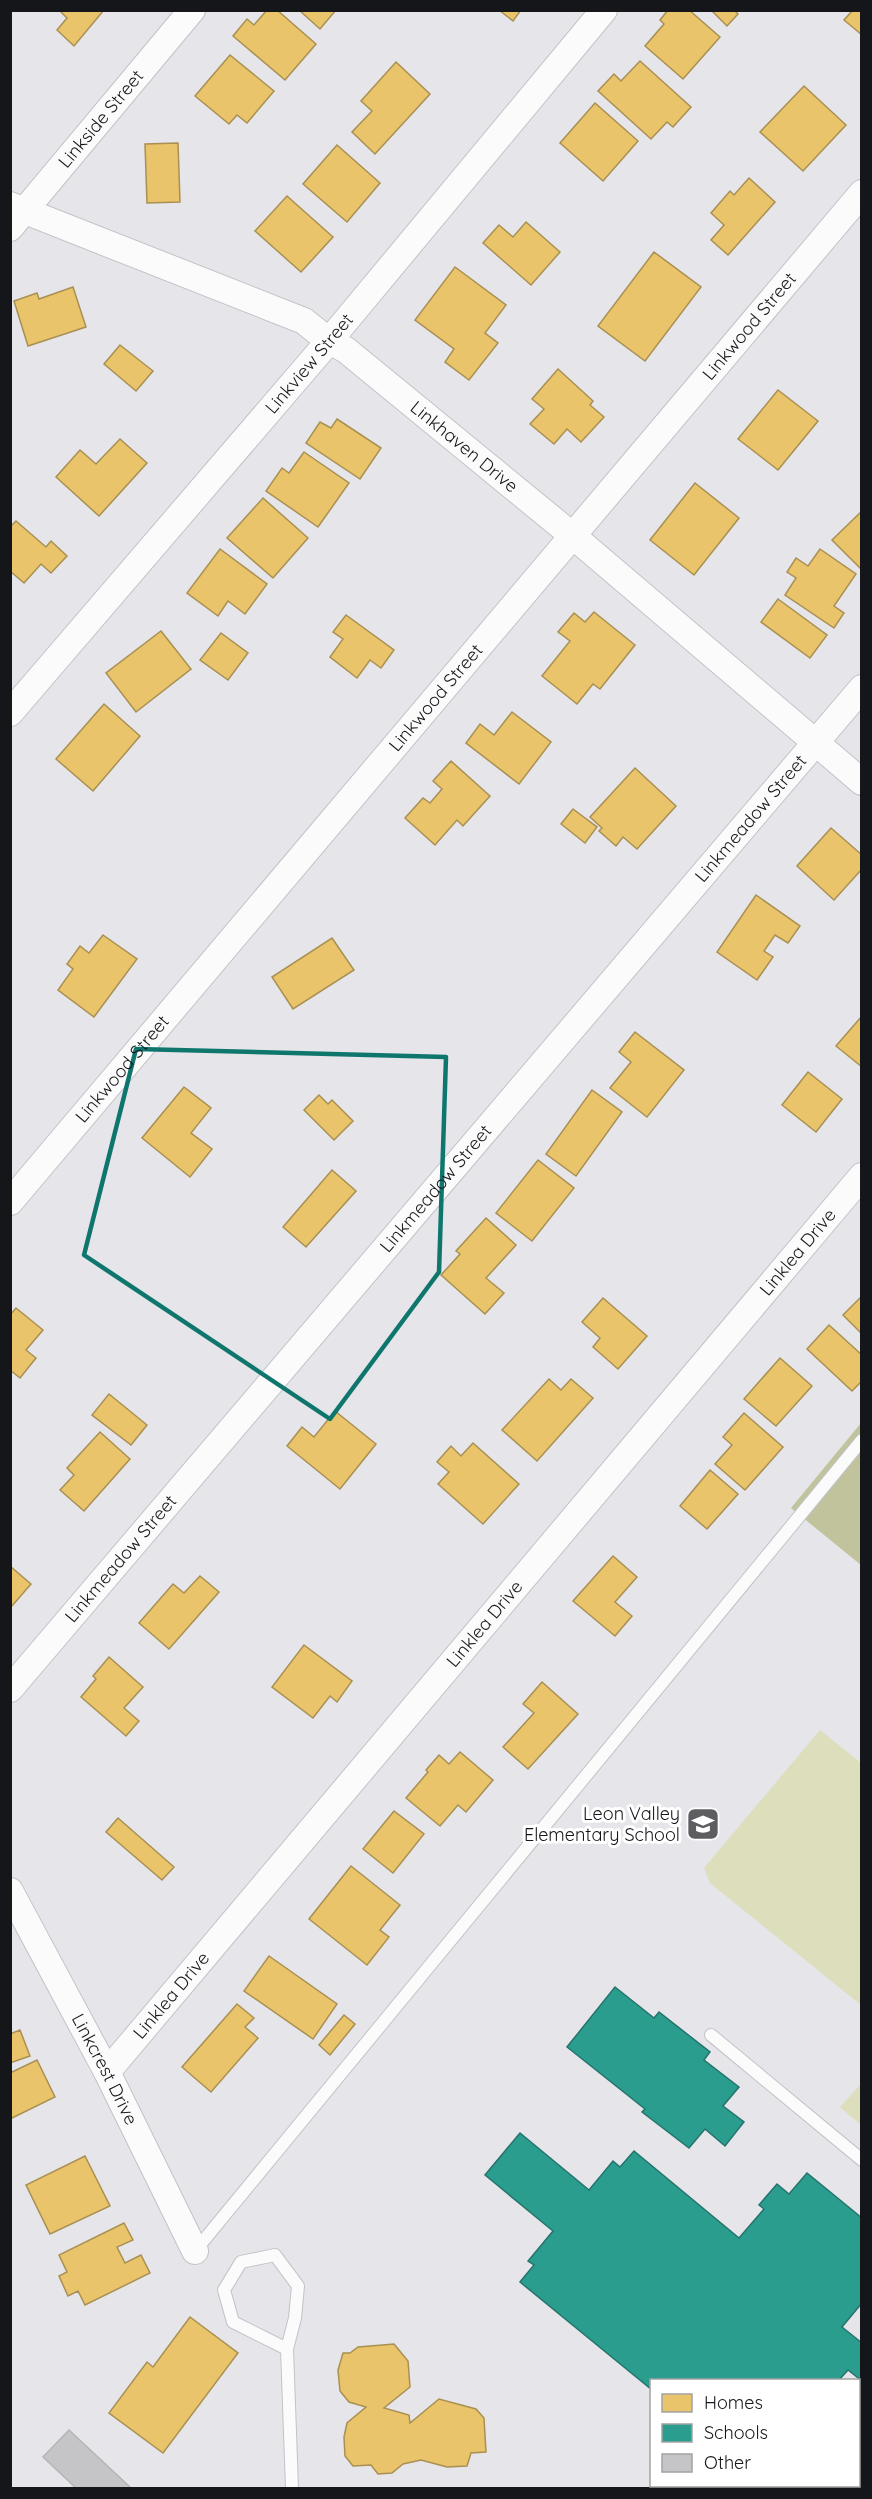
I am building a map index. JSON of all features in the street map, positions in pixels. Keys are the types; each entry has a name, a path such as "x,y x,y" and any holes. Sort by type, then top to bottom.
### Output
{"street":[{"name":"Linkside Street","path":"15,215 192,10"},
{"name":"Linkview Street","path":"10,713 329,341 604,10"},
{"name":"Linkwood Street","path":"10,1202 861,194"},
{"name":"Linkhaven Drive","path":"15,215 304,321 329,341 346,350 573,536 861,782"},
{"name":"Linkmeadow Street","path":"10,1689 861,688"},
{"name":"Linklea Drive","path":"107,2072 861,1176"},
{"name":"Linkcrest Drive","path":"10,1891 107,2072 195,2251"}],"lane":[{"path":"195,2251 861,1440"},
{"path":"711,2034 861,2160"},
{"path":"287,2349 233,2322 224,2290 241,2262 275,2255 298,2286 295,2318 287,2349 292,2488"}],"highlighted area":[{"path":"136,1049 446,1057 439,1272 330,1419 84,1255"}],"green space":[{"path":"861,1423 861,1565 791,1508"},
{"path":"820,1730 861,1763 861,2005 710,1883 704,1868"},
{"path":"861,2084 861,2125 840,2107"}],"building: Homes":[{"path":"59,10 104,10 74,46 57,30 67,18"},
{"path":"267,10 277,10 316,44 285,80 233,36 247,19 254,25"},
{"path":"299,10 336,10 320,29"},
{"path":"499,10 521,10 513,21"},
{"path":"668,10 689,10 720,37 683,79 645,46 664,24 660,20"},
{"path":"711,10 734,10 738,14 727,26"},
{"path":"853,10 862,10 862,35 844,20"},
{"path":"230,55 274,91 247,123 237,115 229,124 195,96"},
{"path":"640,61 691,107 673,127 667,122 651,139 598,91 614,74 621,81"},
{"path":"396,62 430,94 375,154 352,132 372,111 361,101"},
{"path":"804,86 846,125 803,171 760,132"},
{"path":"595,103 638,141 603,181 560,143"},
{"path":"178,143 180,202 147,203 145,144"},
{"path":"337,145 380,183 347,222 303,184"},
{"path":"749,178 775,202 728,255 711,240 724,225 711,213 730,191 734,195"},
{"path":"287,196 333,237 301,272 255,231"},
{"path":"526,222 560,252 531,285 483,243 499,225 513,237"},
{"path":"654,252 701,287 645,361 598,326"},
{"path":"455,267 506,305 485,333 498,343 469,380 445,362 454,349 415,320"},
{"path":"73,287 86,327 28,346 14,301 37,293 39,299"},
{"path":"120,345 153,371 136,391 104,364"},
{"path":"558,369 593,401 590,405 604,417 581,442 567,429 554,444 530,424 544,409 532,399"},
{"path":"778,390 818,421 778,470 738,439"},
{"path":"337,419 381,448 360,479 306,443 320,422 331,428"},
{"path":"120,439 147,463 99,516 56,477 80,450 96,464"},
{"path":"304,452 349,483 318,527 266,491 282,468 289,473"},
{"path":"695,483 739,518 694,575 650,540"},
{"path":"263,498 308,538 273,578 227,538"},
{"path":"862,511 862,570 832,540"},
{"path":"16,521 46,547 51,541 67,556 51,573 41,564 24,583 10,571 10,527"},
{"path":"220,549 267,584 245,614 228,601 218,616 187,593"},
{"path":"820,549 856,574 834,606 844,613 834,628 785,595 796,578 787,572 796,558 808,566"},
{"path":"778,599 827,635 810,658 761,622"},
{"path":"594,612 635,645 600,689 593,684 577,704 542,676 570,641 558,632 574,613 585,622"},
{"path":"346,615 394,650 381,668 370,660 357,678 330,657 343,639 333,632"},
{"path":"161,631 191,669 136,712 106,673"},
{"path":"221,633 248,653 228,680 200,660"},
{"path":"104,704 140,736 93,791 56,759"},
{"path":"512,712 551,742 519,784 466,743 480,724 494,735"},
{"path":"451,761 490,796 463,826 457,820 435,845 405,818 423,798 430,803 442,789 433,781"},
{"path":"635,768 676,806 637,849 623,837 616,846 599,831 602,828 590,817"},
{"path":"573,809 597,827 585,843 561,824"},
{"path":"831,828 862,855 862,869 834,900 797,866"},
{"path":"756,895 800,926 788,943 775,935 764,951 773,957 757,980 717,952"},
{"path":"103,935 137,959 94,1017 58,990 73,969 67,964 80,946 89,953"},
{"path":"332,938 354,970 293,1009 272,977"},
{"path":"862,1016 862,1067 836,1046"},
{"path":"635,1032 684,1070 647,1117 610,1088 631,1062 619,1052"},
{"path":"808,1072 842,1099 816,1132 782,1105"},
{"path":"184,1087 211,1108 191,1133 212,1149 190,1177 142,1138"},
{"path":"592,1090 622,1112 576,1176 546,1154"},
{"path":"319,1095 328,1104 332,1100 353,1121 334,1140 304,1110"},
{"path":"538,1160 574,1188 532,1241 496,1213"},
{"path":"332,1170 356,1191 306,1247 283,1227"},
{"path":"486,1218 516,1245 486,1278 504,1293 485,1314 441,1275 460,1254 456,1251"},
{"path":"862,1296 862,1334 843,1315"},
{"path":"603,1298 647,1336 618,1369 593,1347 600,1338 582,1322"},
{"path":"16,1308 43,1330 26,1350 36,1358 20,1378 10,1370 10,1315"},
{"path":"829,1325 862,1355 862,1381 852,1391 807,1349"},
{"path":"780,1358 812,1386 776,1426 744,1399"},
{"path":"549,1379 561,1390 571,1379 593,1398 537,1461 502,1430"},
{"path":"109,1394 147,1425 131,1445 92,1415"},
{"path":"335,1411 376,1444 340,1489 287,1446 302,1427 314,1437"},
{"path":"744,1413 783,1447 745,1490 715,1464 732,1445 723,1437"},
{"path":"100,1432 130,1459 84,1511 60,1490 74,1475 67,1468"},
{"path":"473,1443 519,1484 483,1524 438,1484 449,1472 437,1462 451,1446 461,1456"},
{"path":"710,1470 738,1494 707,1529 680,1506"},
{"path":"613,1556 637,1577 615,1602 632,1616 615,1636 573,1601"},
{"path":"10,1566 31,1584 12,1606 10,1604"},
{"path":"200,1576 219,1592 169,1649 139,1623 173,1584 184,1593"},
{"path":"304,1645 352,1681 337,1702 330,1696 313,1718 272,1687"},
{"path":"109,1657 143,1687 124,1708 139,1721 126,1736 81,1697 96,1679 93,1676"},
{"path":"542,1682 578,1714 528,1769 503,1747 534,1713 523,1704"},
{"path":"460,1752 493,1780 466,1812 458,1805 440,1826 406,1798 439,1755 449,1764"},
{"path":"394,1811 424,1834 393,1873 363,1849"},
{"path":"118,1818 174,1867 162,1880 106,1832"},
{"path":"351,1866 400,1905 380,1930 389,1937 367,1965 309,1919"},
{"path":"269,1956 337,2004 313,2039 244,1991"},
{"path":"237,2004 254,2018 245,2027 258,2038 211,2092 182,2067"},
{"path":"344,2015 355,2024 330,2055 319,2045"},
{"path":"20,2030 30,2056 10,2063 10,2034"},
{"path":"37,2060 55,2097 10,2119 10,2073"},
{"path":"85,2156 110,2206 50,2234 26,2185"},
{"path":"124,2223 133,2240 117,2247 125,2263 141,2255 150,2273 85,2305 78,2291 68,2296 59,2276 67,2272 59,2255"},
{"path":"190,2317 238,2353 163,2453 109,2413 147,2362 153,2367"},
{"path":"394,2344 408,2361 410,2387 384,2408 409,2415 410,2423 439,2399 476,2409 484,2418 486,2452 471,2453 467,2466 447,2467 421,2460 403,2464 392,2473 378,2474 371,2465 353,2466 345,2456 344,2437 347,2423 366,2407 349,2402 340,2391 338,2370 343,2353 350,2353 358,2347"}],"building: Schools":[{"path":"615,1987 654,2018 659,2012 710,2052 704,2060 739,2087 723,2106 744,2122 725,2146 705,2129 689,2148 642,2112 645,2109 567,2047"},
{"path":"520,2133 589,2190 613,2161 620,2167 634,2151 739,2238 764,2209 759,2205 777,2184 789,2194 807,2173 862,2218 862,2303 842,2327 862,2343 862,2381 848,2370 840,2379 650,2379 650,2388 520,2282 534,2265 528,2261 553,2231 485,2175"}],"building: Other":[{"path":"69,2430 131,2488 76,2488 43,2457"}],"place":[{"name":"Leon Valley Elementary School","path":"703,1824"}]}
